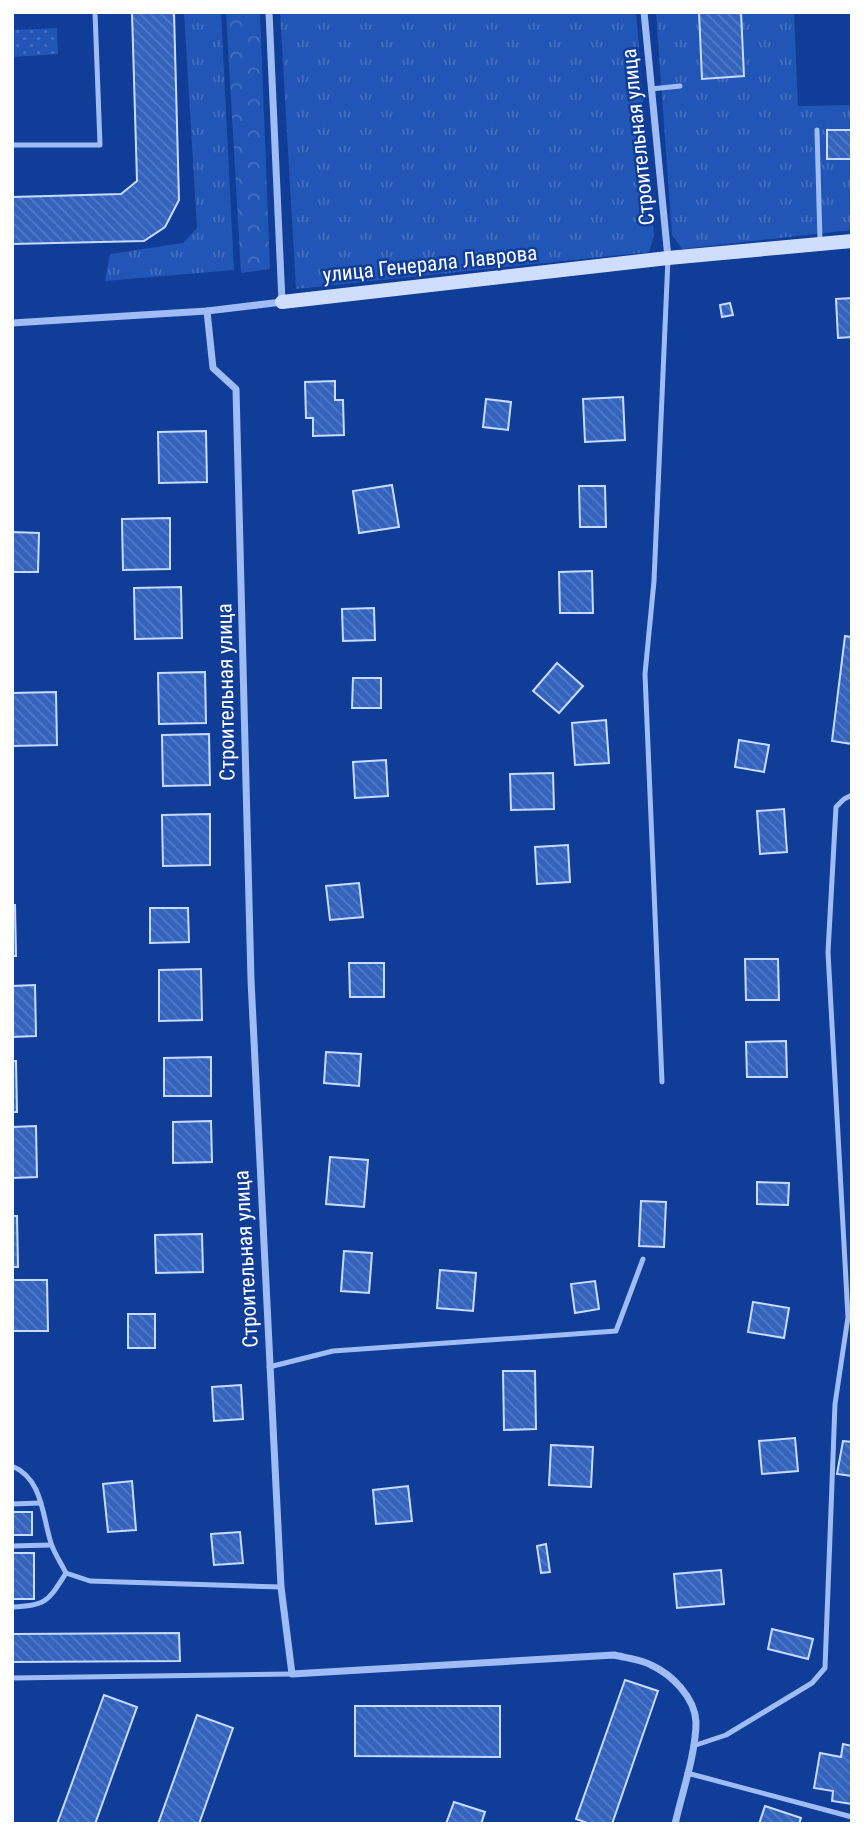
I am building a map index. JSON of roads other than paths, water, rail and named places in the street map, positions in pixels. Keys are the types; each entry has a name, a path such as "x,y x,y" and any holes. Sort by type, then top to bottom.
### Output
{"street":[{"path":"269,12 282,302"},
{"name":"Строительная улица","path":"644,12 668,258"},
{"name":"улица Генерала Лаврова","path":"12,323 207,311 668,258 852,241"},
{"name":"Строительная улица","path":"207,311 213,368 236,389 251,979 281,1587 292,1674"},
{"path":"292,1674 614,1655 648,1663 668,1674 685,1693 696,1720 675,1824"}],"lane":[{"path":"12,145 100,145 94,12"},
{"path":"651,89 680,86"},
{"path":"817,130 820,244"},
{"path":"662,1082 645,674 654,581 668,258"},
{"path":"692,1746 726,1735 812,1683 825,1668 835,1404 848,1317 828,952 836,807 852,795"},
{"path":"269,1367 333,1351 616,1331 643,1259"},
{"path":"12,1466 22,1470 36,1487 51,1545 66,1573 90,1581 281,1587"},
{"path":"12,1504 41,1503"},
{"path":"12,1546 51,1545"},
{"path":"12,1608 35,1606 51,1597 66,1573"},
{"path":"12,1678 292,1674"},
{"path":"687,1773 852,1817"}]}
